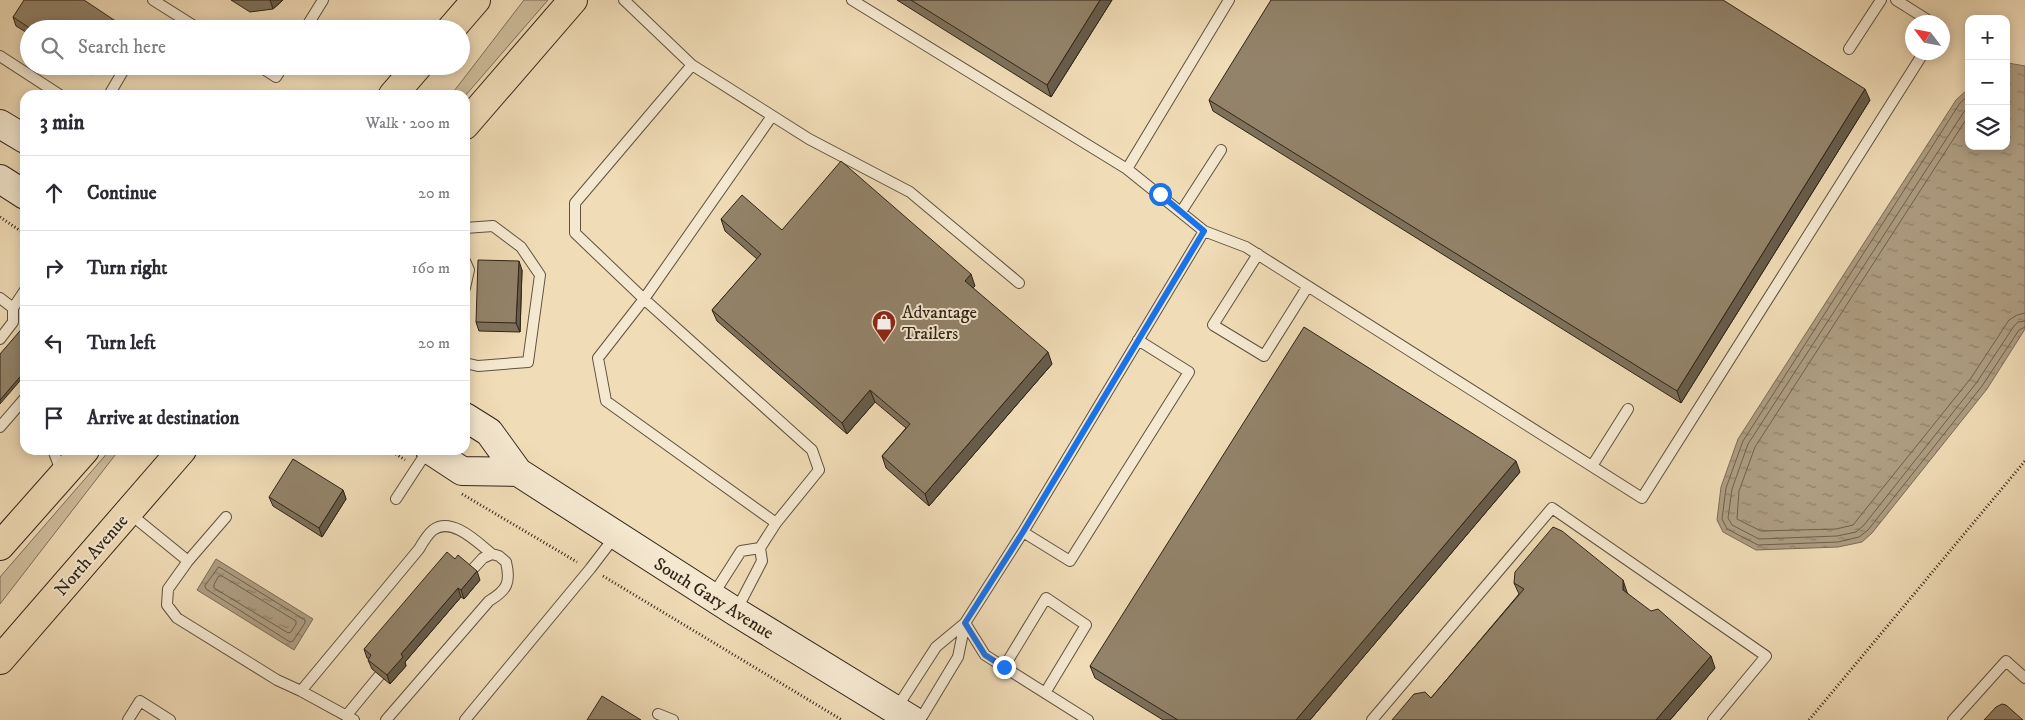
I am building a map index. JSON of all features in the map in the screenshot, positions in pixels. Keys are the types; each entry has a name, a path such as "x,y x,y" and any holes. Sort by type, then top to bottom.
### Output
{"main road":[{"path":"459,20 476,0"},
{"path":"470,120 573,0"},
{"path":"397,90 410,75"},
{"path":"0,124 20,136"},
{"path":"0,179 20,193"},
{"name":"South Gary Avenue","path":"470,419 489,432 518,472 898,716"},
{"path":"0,546 81,455"},
{"name":"North Avenue","path":"0,660 178,455"},
{"path":"437,455 462,471 518,472"}],"lane":[{"path":"153,0 185,20"},
{"path":"311,20 323,0"},
{"path":"624,0 692,65 809,139 910,192 1019,283"},
{"path":"852,0 1127,169 1204,231 1246,247 1258,254 1642,498 1919,60"},
{"path":"1127,169 1229,0"},
{"path":"1849,49 1881,0"},
{"path":"1896,0 1920,15"},
{"path":"0,56 20,69"},
{"path":"692,65 575,203 575,233 644,299 812,450 819,470 776,523 760,548 762,561 736,612"},
{"path":"29,75 52,90"},
{"path":"111,90 120,75"},
{"path":"772,116 644,299 598,358 606,401 776,523"},
{"path":"1181,212 1221,150"},
{"path":"470,228 493,226 521,247 540,275 528,362 478,366 470,364"},
{"path":"898,716 936,647 965,623 1023,532 1204,231"},
{"path":"1258,254 1213,325 1264,356 1308,286"},
{"path":"0,298 13,308"},
{"path":"0,339 13,322 13,308 20,298"},
{"path":"1023,532 1070,561 1189,372 1138,340"},
{"path":"0,427 20,404"},
{"path":"1592,466 1628,409"},
{"path":"56,455 63,475"},
{"path":"396,500 426,455"},
{"path":"1372,720 1552,508 1766,656 1713,720"},
{"path":"128,512 188,561"},
{"path":"226,517 188,561 168,589 167,605 177,618 277,680 350,718 378,676"},
{"path":"301,691 433,530 440,526 448,526 476,541 506,562 508,579 506,587 500,594 489,601 386,720"},
{"path":"465,720 616,535"},
{"path":"711,597 741,551 760,548"},
{"path":"471,571 483,558 492,554"},
{"path":"1004,667 1046,598 1086,626 1045,693"},
{"path":"965,623 985,655 1088,720"},
{"path":"920,720 958,657 965,623"},
{"path":"1953,720 2006,661 2025,678"},
{"path":"128,720 140,701 170,720"},
{"path":"659,717 674,720"}],"path":[{"path":"0,217 20,231"},
{"path":"1809,720 2025,461"},
{"path":"454,490 551,548"},
{"path":"618,585 842,720"}],"shaded area":[{"path":"524,0 548,0 470,90 455,90 466,75 470,75 470,70"},
{"path":"106,455 115,455 0,604 0,577"}],"water":[{"path":"2010,63 2025,66 2025,329 1987,389 1872,533 1862,542 1838,547 1756,550 1723,532 1717,520 1721,487 1738,439 1956,100 1965,92 1965,150 2010,150"},
{"path":"216,559 313,619 294,650 197,590"}],"building":[{"path":"24,0 84,0 114,20 20,20 20,22 13,17"},
{"path":"911,0 1100,0 1047,85"},
{"path":"1271,0 1723,0 1865,89 1677,391 1209,100"},
{"name":"Advantage Trailers","path":"841,161 971,274 965,281 1048,352 925,494 882,456 910,424 870,390 842,423 712,310 761,254 721,219 742,195 782,230"},
{"path":"478,260 519,261 516,323 476,322"},
{"path":"1304,327 1516,461 1296,720 1178,720 1090,666"},
{"path":"20,331 20,377 0,400 0,354"},
{"path":"293,459 343,490 319,528 269,497"},
{"path":"1553,527 1562,531 1623,580 1623,590 1651,611 1658,609 1711,656 1656,720 1392,720 1414,694 1425,692 1431,698 1524,589 1514,583 1515,572"},
{"path":"447,552 455,559 458,555 477,571 461,590 458,588 401,654 403,657 387,675 368,660 371,655 364,649"},
{"path":"602,696 641,720 587,720"},
{"path":"2002,704 2006,705 2023,720 1984,720 1996,707"}],"place":[{"name":"Advantage Trailers","path":"884,343"}],"route":[{"path":"1004,667 985,655 965,623 1023,532 1204,231 1160,194"}]}
